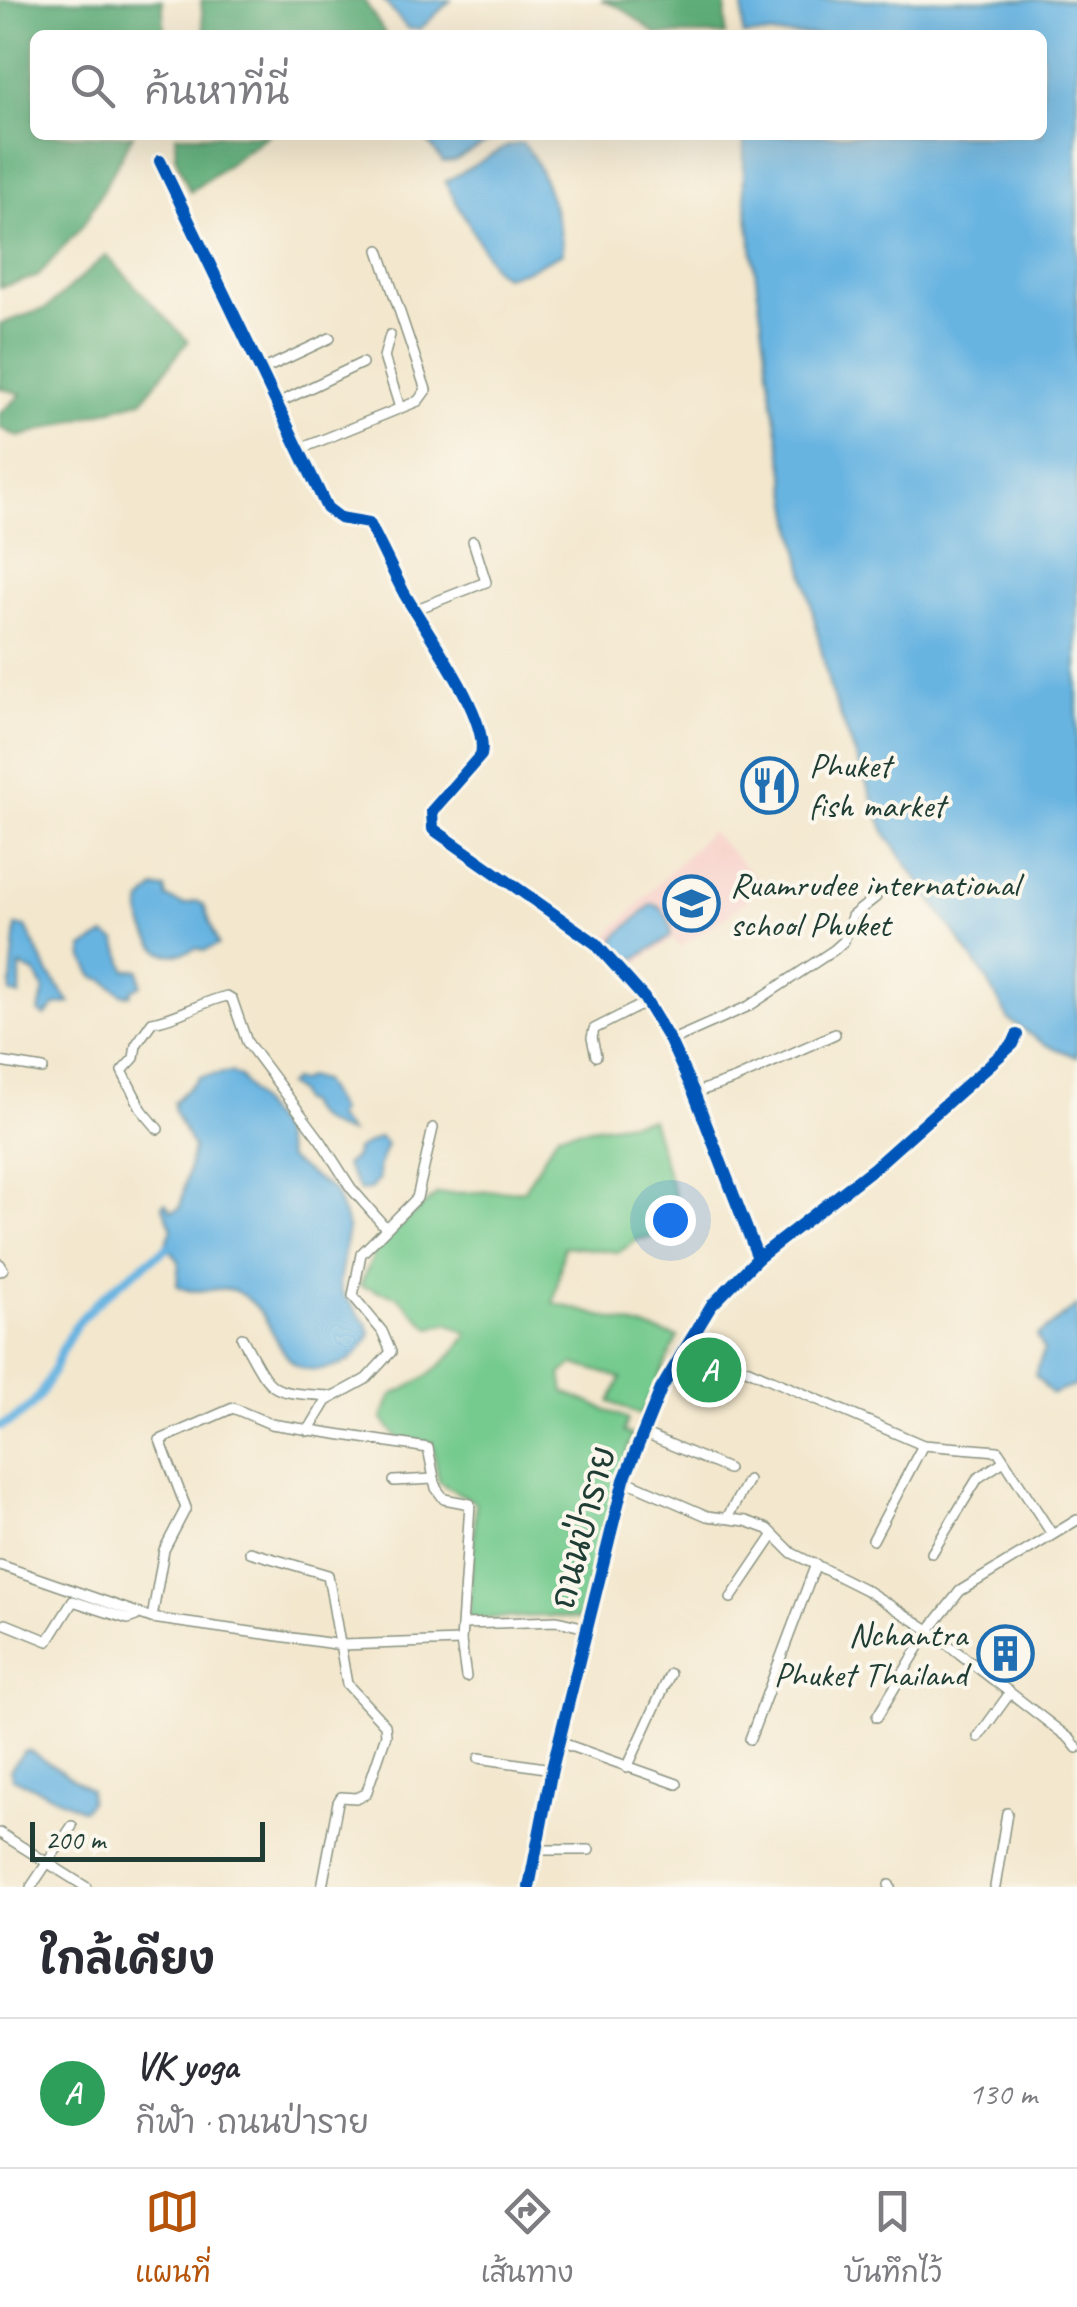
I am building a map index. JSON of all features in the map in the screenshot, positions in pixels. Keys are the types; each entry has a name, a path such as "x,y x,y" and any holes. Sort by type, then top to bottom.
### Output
{"street":[{"path":"160,161 327,508 340,518 369,522 414,610 458,680 483,744 480,755 432,811 434,829 595,943 647,1002 694,1092 758,1258"},
{"path":"300,449 418,401 426,390 379,250"},
{"path":"390,335 384,357 400,408"},
{"path":"262,370 330,338"},
{"path":"278,403 362,363"},
{"path":"414,610 486,582 473,541"},
{"path":"670,1041 750,1006 834,950 844,942 852,916 876,897"},
{"path":"158,1129 142,1110 122,1071 134,1058 136,1045 152,1022 167,1020 227,996 232,999 246,1042 385,1227"},
{"path":"596,1056 594,1029 647,1002"},
{"path":"694,1092 736,1079 835,1034"},
{"name":"ถนนป่าราย","path":"529,1887 558,1742 624,1480 661,1389 711,1306 758,1258 888,1157 1013,1044 1017,1035"},
{"path":"0,1062 44,1068"},
{"path":"242,1338 266,1382 274,1389 330,1396 366,1379 391,1352 382,1331 352,1294 361,1254 420,1190 433,1128"},
{"path":"688,1344 924,1444 998,1451 1050,1532"},
{"path":"308,1432 330,1396"},
{"path":"152,1618 164,1550 186,1508 160,1440 233,1408 271,1424 308,1432 428,1448 436,1488 444,1499 470,1504 462,1641 466,1677"},
{"path":"642,1432 728,1469"},
{"path":"873,1540 924,1444"},
{"path":"932,1553 978,1478 1004,1461"},
{"path":"394,1482 434,1479"},
{"path":"624,1480 707,1516 768,1529 792,1552 866,1590 928,1630 1077,1748"},
{"path":"727,1518 748,1480"},
{"path":"878,1717 928,1630 960,1590 1077,1520"},
{"path":"731,1598 773,1536"},
{"path":"250,1552 328,1575 347,1684 383,1720 386,1734 366,1794 341,1798 338,1802 322,1887"},
{"path":"750,1739 816,1564"},
{"path":"0,1565 139,1616 342,1646 462,1641"},
{"path":"6,1624 48,1641 73,1601 128,1619 139,1616"},
{"path":"464,1624 557,1622 586,1628"},
{"path":"627,1768 670,1674"},
{"path":"978,1737 1010,1693"},
{"path":"558,1742 677,1784"},
{"path":"479,1758 552,1769"},
{"path":"995,1887 1007,1813"},
{"path":"31,1887 72,1826"},
{"path":"0,1833 86,1887"},
{"path":"536,1850 589,1850"}],"shaded area":[{"name":"Ruamrudee international school Phuket","path":"710,831 756,877 757,891 728,916 679,947 673,939 630,968 603,940"}],"green space":[{"path":"0,0 162,0 165,30 30,30 30,140 130,140 84,224 37,277 0,287"},
{"path":"201,0 364,0 383,30 204,30"},
{"path":"601,0 726,0 725,30 651,30 622,8"},
{"path":"176,140 261,140 190,192 175,156"},
{"path":"106,255 188,341 143,400 19,437 0,428 0,413 22,394 0,388 0,324 47,308"},
{"path":"651,1119 686,1232 639,1239 619,1252 564,1246 554,1303 678,1337 641,1415 610,1402 621,1378 574,1364 561,1374 564,1392 628,1419 624,1432 632,1435 578,1619 468,1619 476,1503 439,1482 432,1443 398,1439 382,1418 392,1395 434,1370 468,1334 448,1323 430,1328 397,1296 360,1286 379,1243 437,1194 524,1190 558,1133"}],"water":[{"path":"383,0 451,0 420,29 408,29"},
{"path":"743,0 1077,0 1077,1057 1044,1044 1009,1020 986,978 886,834 830,689 795,532 770,384 744,186 744,140 1047,140 1047,30 743,30"},
{"path":"427,140 491,140 454,161 443,162"},
{"path":"522,143 536,163 549,194 563,253 504,276 494,269 445,182 508,146"},
{"path":"155,888 165,889 167,898 184,905 196,901 204,905 218,945 176,954 159,950 149,937 141,914 143,901"},
{"path":"652,904 667,917 670,937 637,958 623,959 615,951 615,938"},
{"path":"16,926 26,927 48,972 70,1003 56,1005 45,1016 39,1012 44,989 35,973 20,966 20,996 10,993"},
{"path":"105,935 116,941 126,970 139,970 141,985 131,994 123,995 94,977 84,959 83,948"},
{"path":"231,1072 240,1077 279,1130 288,1159 334,1191 348,1227 339,1284 370,1334 343,1364 311,1369 297,1365 287,1356 263,1316 237,1292 191,1291 177,1285 179,1261 166,1245 172,1228 162,1205 165,1203 172,1211 180,1208 193,1148 174,1111 174,1102 200,1077"},
{"path":"307,1077 322,1081 339,1111 335,1117 350,1133 318,1119 287,1085"},
{"path":"379,1137 387,1144 378,1168 379,1180 369,1190 360,1191 345,1165 355,1157 356,1150"},
{"path":"1077,1306 1077,1385 1052,1394 1035,1375 1044,1350 1037,1336"},
{"path":"24,1751 30,1751 90,1790 89,1802 83,1810 13,1778 10,1770"}],"waterway":[{"path":"0,1426 32,1405 83,1317 168,1247"}],"cycle path":[{"path":"160,161 327,508 340,518 369,523 476,719 481,755 432,811 433,829 595,943 644,998 694,1093 758,1258"},
{"path":"529,1887 552,1769 624,1480 661,1389 711,1306 758,1258 874,1168 1013,1044 1017,1035"}],"place":[{"name":"Phuket fish market","path":"770,785"},
{"name":"Ruamrudee international school Phuket","path":"691,904"},
{"name":"VK yoga","path":"709,1370"},
{"name":"Nchantra Phuket Thailand","path":"1006,1654"}]}
